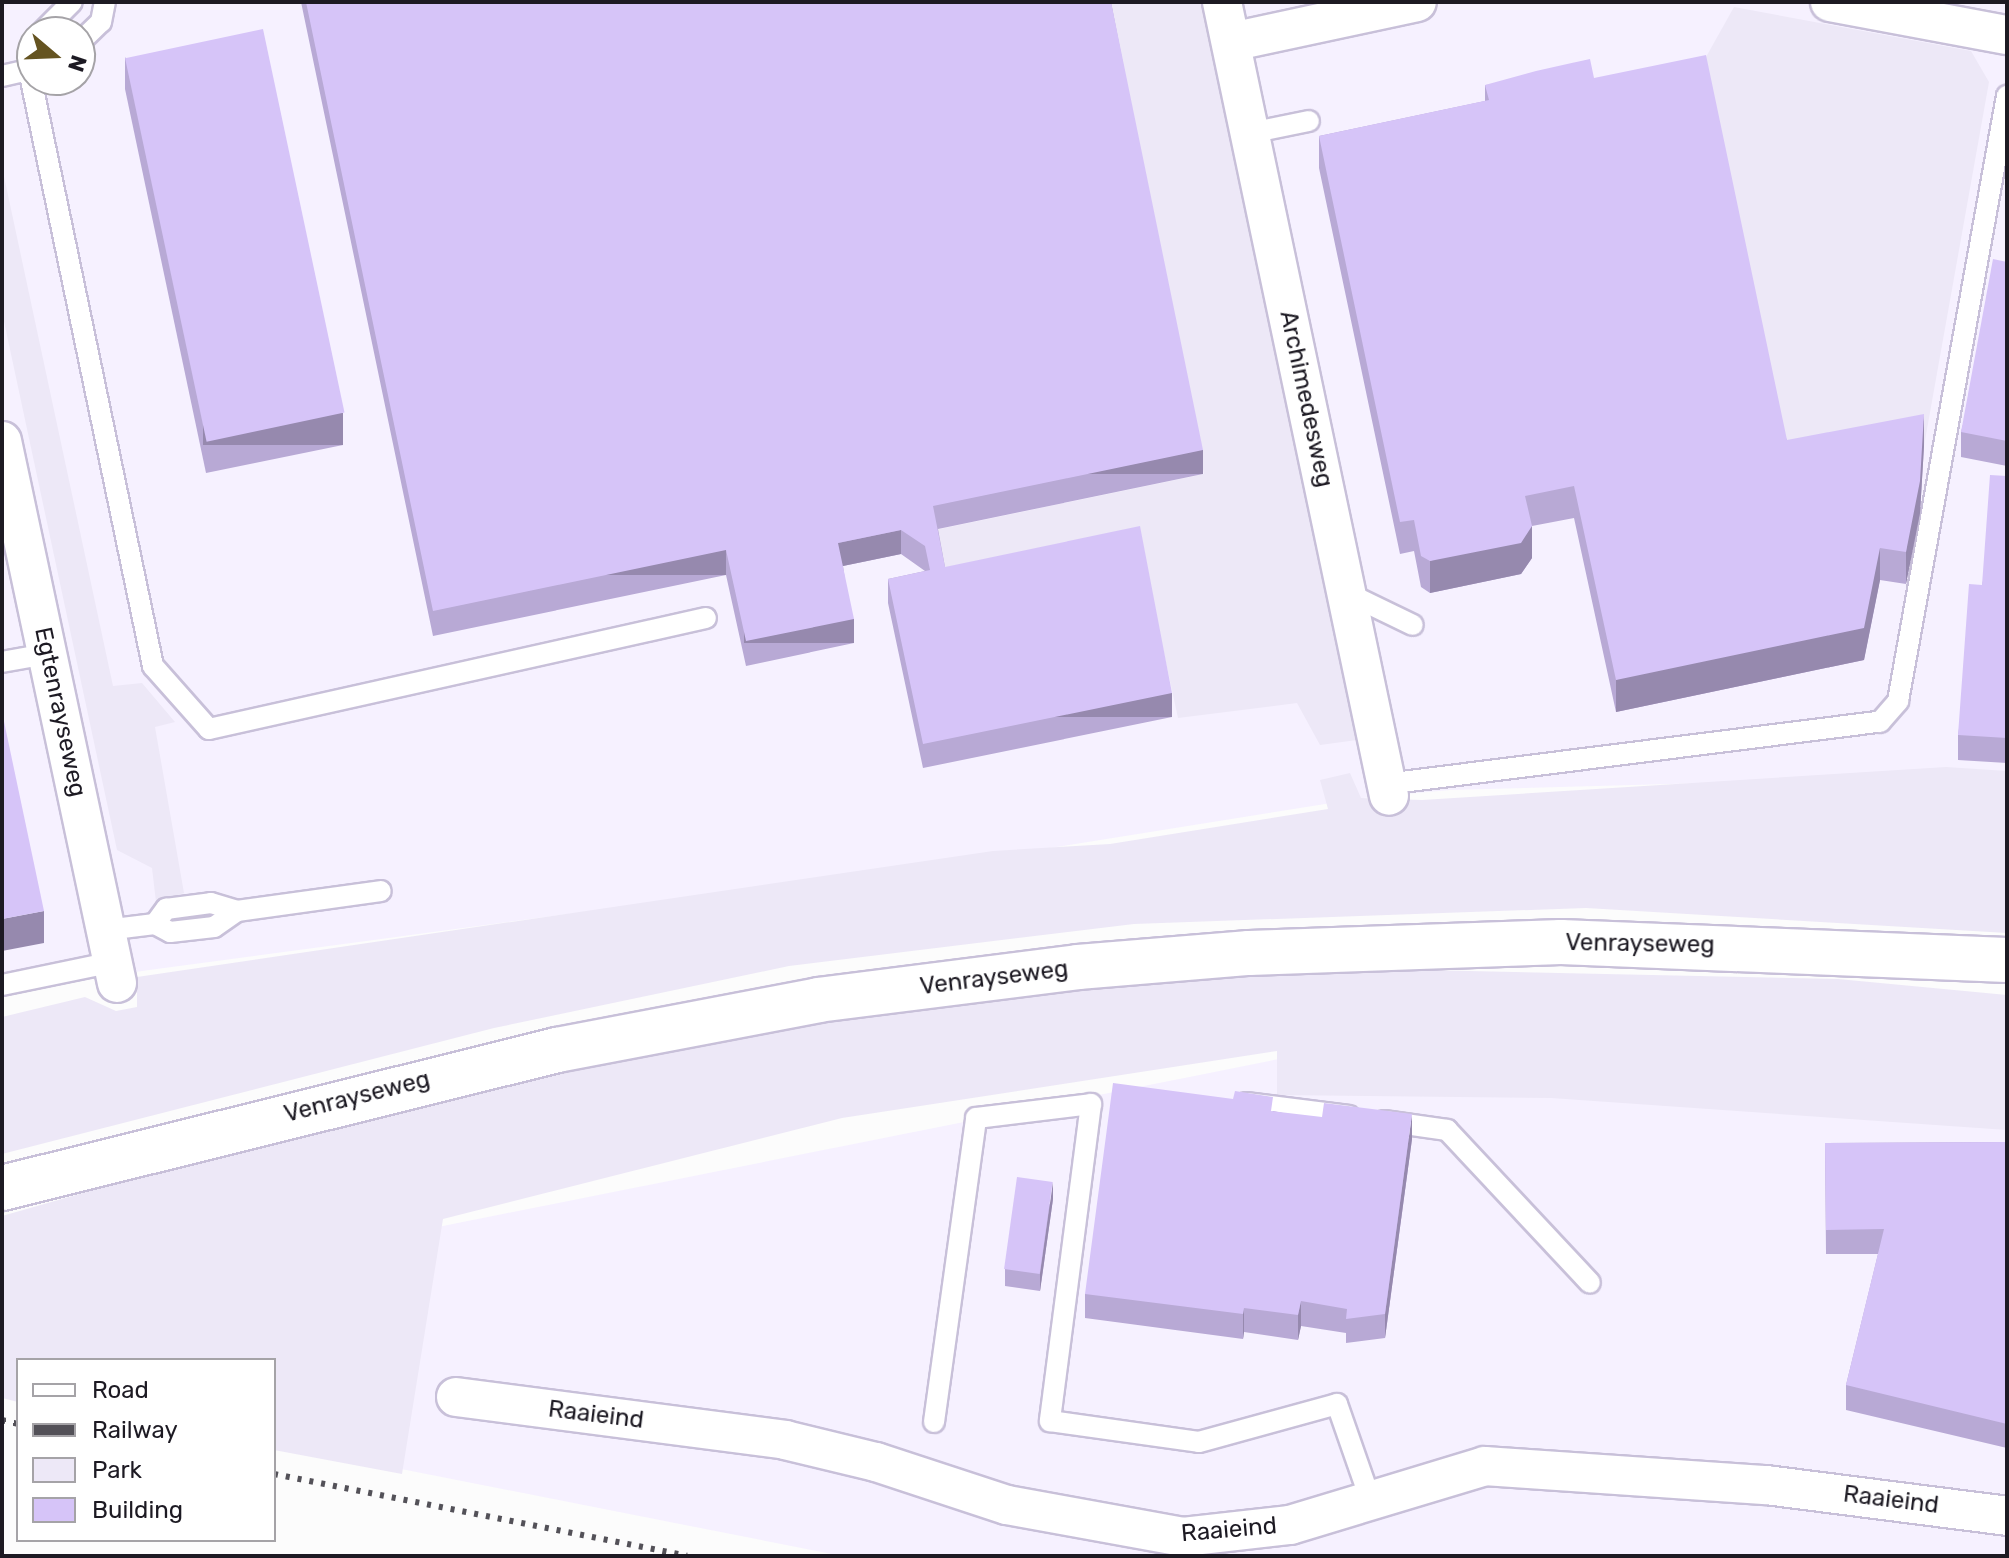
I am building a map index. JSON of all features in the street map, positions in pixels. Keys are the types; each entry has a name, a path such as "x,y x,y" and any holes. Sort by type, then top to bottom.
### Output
{"main road":[{"name":"Venrayseweg","path":"2,1188 557,1050 818,1000 1078,967 1249,953 1561,942 2007,960"}],"street":[{"name":"Archimedesweg","path":"1222,2 1388,790"},
{"path":"1231,42 1417,2"},
{"path":"1839,3 2007,35"},
{"name":"Egtenrayseweg","path":"2,441 112,958"},
{"name":"Raaieind","path":"456,1397 785,1440 876,1462 1007,1505 1183,1537 1290,1525 1485,1466 1766,1485 2007,1516"}],"lane":[{"path":"96,27 101,22 105,2"},
{"path":"37,96 153,666 209,729 706,618"},
{"path":"1388,790 1880,722 1898,701 2007,96"},
{"path":"1250,133 1309,121"},
{"path":"1347,593 1413,625"},
{"path":"2,662 47,654"},
{"path":"2,985 112,958 155,924 170,932 214,927 237,911 381,891"},
{"path":"934,1422 976,1118 1120,1100"},
{"path":"1226,1100 1447,1130 1590,1283"},
{"path":"1091,1104 1050,1421 1199,1442 1337,1404 1370,1499"}],"shaded area":[{"path":"2,2 2007,2 2007,829 1783,781 1450,790 1363,798 994,857 142,971 2,994"},
{"path":"1319,1051 2007,1089 2007,1556 842,1556 391,1467 428,1229"}],"green space":[{"path":"1109,2 1202,2 1357,740 1320,745 1297,703 1178,718 1141,547 946,587 935,530 1204,474"},
{"path":"1734,7 1971,51 1989,82 1924,446 1787,472 1706,87 1706,57"},
{"path":"2,167 113,686 142,683 175,722 155,727 184,893 156,902 152,868 117,850 2,312"},
{"path":"1946,767 2007,771 2007,933 1586,908 1134,924 789,966 494,1028 2,1154 2,1017 85,997 116,1011 137,1007 137,977 993,851 1110,844 1328,809 1320,780 1350,773 1361,798 1422,800"},
{"path":"1285,967 1838,979 2007,995 2007,1130 1551,1098 1277,1095 1277,1051 842,1118 443,1219 402,1474 276,1450 276,1358 16,1358 16,1402 2,1398 2,1216 434,1093 876,1004"}],"building":[{"path":"306,2 1111,2 1203,450 933,506 945,567 1140,526 1172,693 923,744 888,579 930,570 925,546 901,530 838,543 854,619 746,641 726,550 433,611"},
{"path":"263,29 345,412 207,442 125,58"},
{"path":"1706,55 1787,440 1924,414 1920,481 1906,552 1880,548 1864,628 1616,680 1574,486 1525,496 1532,526 1521,543 1430,561 1421,556 1414,520 1400,522 1319,136 1489,100 1485,85 1590,59 1594,78"},
{"path":"1993,259 2007,262 2007,441 1961,432"},
{"path":"1990,475 2007,476 2007,738 1958,735 1969,584 1982,585"},
{"path":"2,712 44,911 2,919"},
{"path":"1113,1083 1233,1099 1235,1091 1273,1097 1271,1111 1322,1117 1324,1103 1412,1114 1385,1314 1346,1319 1347,1309 1301,1301 1298,1315 1244,1308 1243,1314 1085,1294"},
{"path":"2007,1142 2007,1424 1846,1385 1884,1229 1826,1230 1825,1143"},
{"path":"1017,1177 1053,1182 1040,1274 1004,1269"}],"railway":[{"path":"2,1420 16,1424"},
{"path":"276,1474 687,1556"}]}
